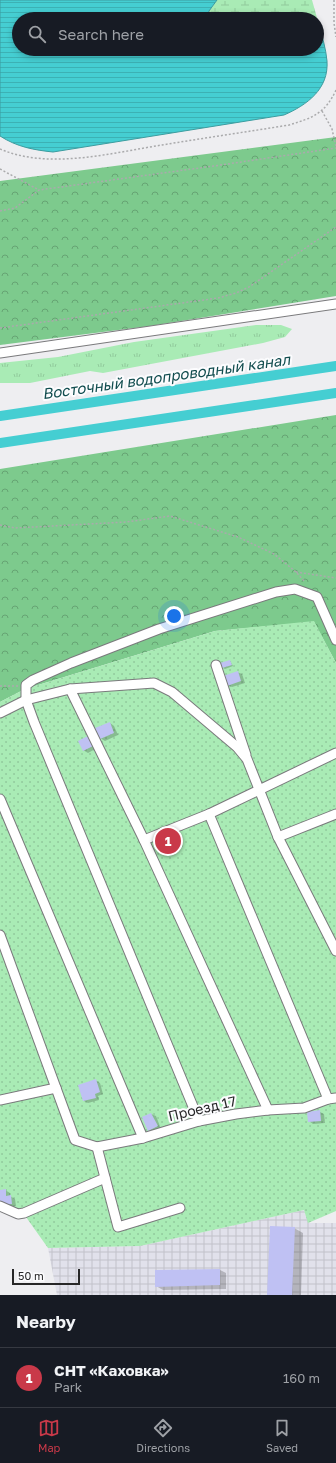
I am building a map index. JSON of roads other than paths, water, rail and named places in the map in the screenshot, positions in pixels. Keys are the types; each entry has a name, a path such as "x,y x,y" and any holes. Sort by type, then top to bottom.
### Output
{"street":[{"path":"0,353 336,304"},
{"path":"199,1121 26,700 26,685 71,663 159,629 276,592 295,589 316,597 336,640"},
{"path":"216,665 247,759 278,837 336,951"},
{"path":"0,713 26,700 70,690 154,683 172,692 237,747 247,759"},
{"path":"70,690 144,840 268,1110"},
{"path":"144,840 209,814 336,753"},
{"path":"0,799 143,1138"},
{"path":"209,814 332,1098"},
{"path":"278,837 336,814"},
{"path":"0,935 75,1140 97,1148 118,1227 180,1208"},
{"path":"0,1100 56,1088"},
{"name":"Проезд 17","path":"97,1148 143,1138 199,1121 268,1110 304,1108 332,1098"},
{"path":"0,1206 18,1214 24,1213 105,1178"}],"water":[{"path":"0,0 217,0 209,12 12,12 12,56 324,56 324,43 327,71 320,88 308,101 284,115 53,152 32,149 13,143 0,136"}],"waterway":[{"name":"Восточный водопроводный канал","path":"0,416 336,366"},
{"name":"Восточный водопроводный канал","path":"0,443 336,393"}],"place":[{"name":"СНТ «Каховка»","path":"168,841"}]}
